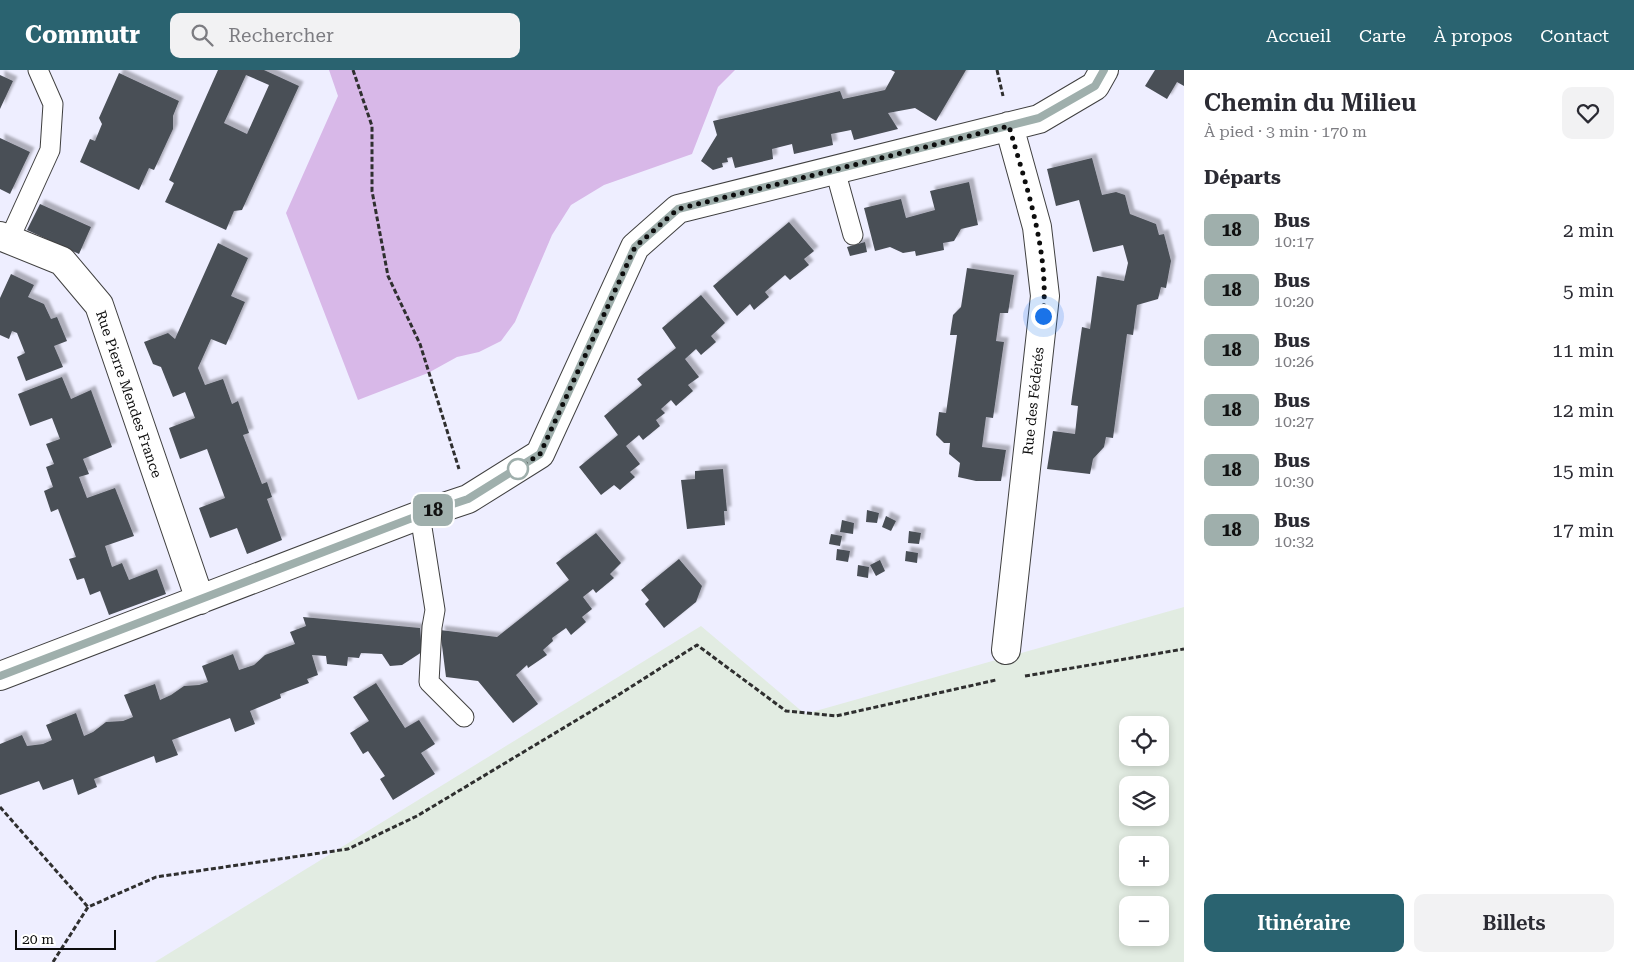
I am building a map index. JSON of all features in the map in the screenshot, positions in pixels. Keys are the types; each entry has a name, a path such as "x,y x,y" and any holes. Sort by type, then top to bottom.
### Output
{"street":[{"path":"0,676 420,515 468,499 540,454 635,247 678,209 1039,118 1095,86 1104,70"},
{"name":"Rue des Fédérés","path":"1006,650 1045,296 1037,227 1009,126"},
{"name":"Rue Pierre Mendes France","path":"5,238 62,261 99,305 200,600"}],"lane":[{"path":"5,238 50,150 53,104 38,70"},
{"path":"835,170 853,235"},
{"path":"420,515 436,610 432,627 429,682 464,716"}],"path":[{"path":"353,70 372,126 372,191 388,276 420,344 468,499"},
{"path":"52,962 88,907 156,877 348,849 417,816 615,697 697,644 786,711 836,716 1001,680"},
{"path":"1021,676 1184,650"},
{"path":"0,807 88,907"}],"shaded area":[{"path":"329,70 735,70 718,87 692,154 604,185 571,205 552,235 515,322 501,341 479,352 457,357 428,373 358,400 286,213 338,96"},
{"path":"1184,607 1184,962 155,962 701,626 805,714"}],"building":[{"path":"218,70 264,70 299,86 242,210 234,211 226,230 165,202 174,183 169,180","holes":["246,75 269,85 247,134 224,123"]},
{"path":"891,70 966,70 936,121 915,108 888,113 898,129 854,140 851,130 831,134 833,145 794,154 792,144 772,149 773,159 735,168 732,157 727,158 728,162 722,163 723,167 713,170 701,161 717,135 713,121 840,91 843,99 885,90 895,72"},
{"path":"1155,70 1184,70 1184,86 1177,82 1167,99 1145,86"},
{"path":"119,73 179,101 173,116 173,129 154,170 149,168 139,190 80,162 90,139 95,141 102,124 99,118"},
{"path":"0,75 13,81 0,109"},
{"path":"0,138 30,152 10,194 0,189"},
{"path":"1092,158 1102,195 1116,192 1125,195 1130,214 1156,224 1159,235 1164,234 1171,261 1166,288 1161,287 1158,299 1137,305 1133,335 1127,334 1113,438 1106,437 1104,447 1093,459 1090,474 1047,469 1053,431 1075,434 1078,406 1071,405 1072,397 1082,327 1090,329 1097,276 1124,281 1128,263 1123,245 1093,252 1079,200 1056,206 1047,169"},
{"path":"969,182 978,225 961,229 954,241 943,243 944,250 916,256 915,251 903,253 890,247 875,251 864,208 901,199 906,218 935,210 930,191"},
{"path":"40,204 91,227 79,254 27,230"},
{"path":"789,222 814,251 804,259 809,265 790,280 785,275 765,292 769,297 754,310 750,304 737,316 713,286"},
{"path":"865,242 867,252 850,256 847,247"},
{"path":"218,243 248,258 231,296 245,302 226,345 211,339 198,368 205,385 223,379 232,404 238,401 249,433 243,435 262,484 267,482 272,497 267,499 282,540 247,554 237,528 210,538 199,508 225,498 207,449 180,459 169,428 195,418 185,392 173,397 161,367 153,364 144,342 168,333 175,339"},
{"path":"967,268 1014,275 1008,313 1000,313 996,341 1004,342 993,418 986,417 982,447 1006,450 1001,481 976,481 958,477 960,463 949,454 950,443 944,443 936,435 939,412 946,413 957,335 950,335 953,315 961,307"},
{"path":"11,274 34,285 28,297 44,304 51,319 57,317 67,341 54,346 63,367 26,381 17,357 25,353 17,333 12,331 9,339 0,335 0,298"},
{"path":"701,295 725,323 711,336 716,342 701,355 696,349 685,359 699,377 688,385 693,391 676,406 671,400 661,409 665,413 656,420 660,426 643,440 639,435 626,446 640,464 630,472 635,477 620,490 614,485 601,495 579,467 618,435 604,416 642,385 637,379 676,348 662,328"},
{"path":"62,377 71,399 91,390 112,447 83,459 89,474 79,477 87,498 115,488 134,536 105,546 112,567 122,563 129,580 157,569 166,594 109,615 100,591 90,595 84,578 77,580 69,559 76,557 58,509 51,512 44,491 53,487 46,467 54,464 46,444 60,439 52,418 30,426 18,394"},
{"path":"723,469 727,511 724,511 725,525 687,529 681,480 695,479 695,471"},
{"path":"867,510 879,513 877,523 866,522"},
{"path":"886,516 896,521 891,531 882,527"},
{"path":"842,520 854,523 853,534 840,532"},
{"path":"909,531 921,533 919,544 908,543"},
{"path":"596,533 621,563 610,574 614,578 596,593 593,589 583,597 592,609 582,617 586,622 571,635 566,628 552,638 553,641 543,650 547,655 528,668 527,665 516,675 538,704 513,723 478,681 446,677 440,630 497,637 569,580 556,563"},
{"path":"831,534 842,536 840,546 829,544"},
{"path":"837,549 850,551 848,562 836,560"},
{"path":"906,551 918,553 917,563 905,561"},
{"path":"679,559 702,586 696,602 664,628 645,604 649,600 641,590"},
{"path":"880,560 885,571 876,576 870,565"},
{"path":"858,565 869,567 868,578 857,576"},
{"path":"303,617 420,628 422,652 402,665 390,666 382,654 361,653 359,658 348,657 347,666 327,664 326,656 312,655 318,675 307,679 309,683 280,694 281,698 250,711 255,724 235,732 230,718 172,740 178,755 156,763 154,756 94,779 97,787 78,795 73,779 43,790 39,781 0,795 0,744 22,735 27,746 43,744 52,740 46,725 76,713 84,736 106,722 123,721 133,717 124,695 155,684 160,700 184,686 208,682 202,666 233,654 239,670 254,665 265,655 295,644 290,632 306,626"},
{"path":"376,683 405,728 419,720 435,744 421,753 435,774 393,800 380,779 385,776 368,751 363,754 350,733 369,721 353,697"}],"bus line":[{"name":"18","path":"0,676 420,515 468,499 540,454 635,247 678,209 1039,118 1095,86 1104,70"}],"route":[{"path":"518,469 540,454 635,247 678,209 1009,126 1037,227 1045,296 1043,316"}]}
